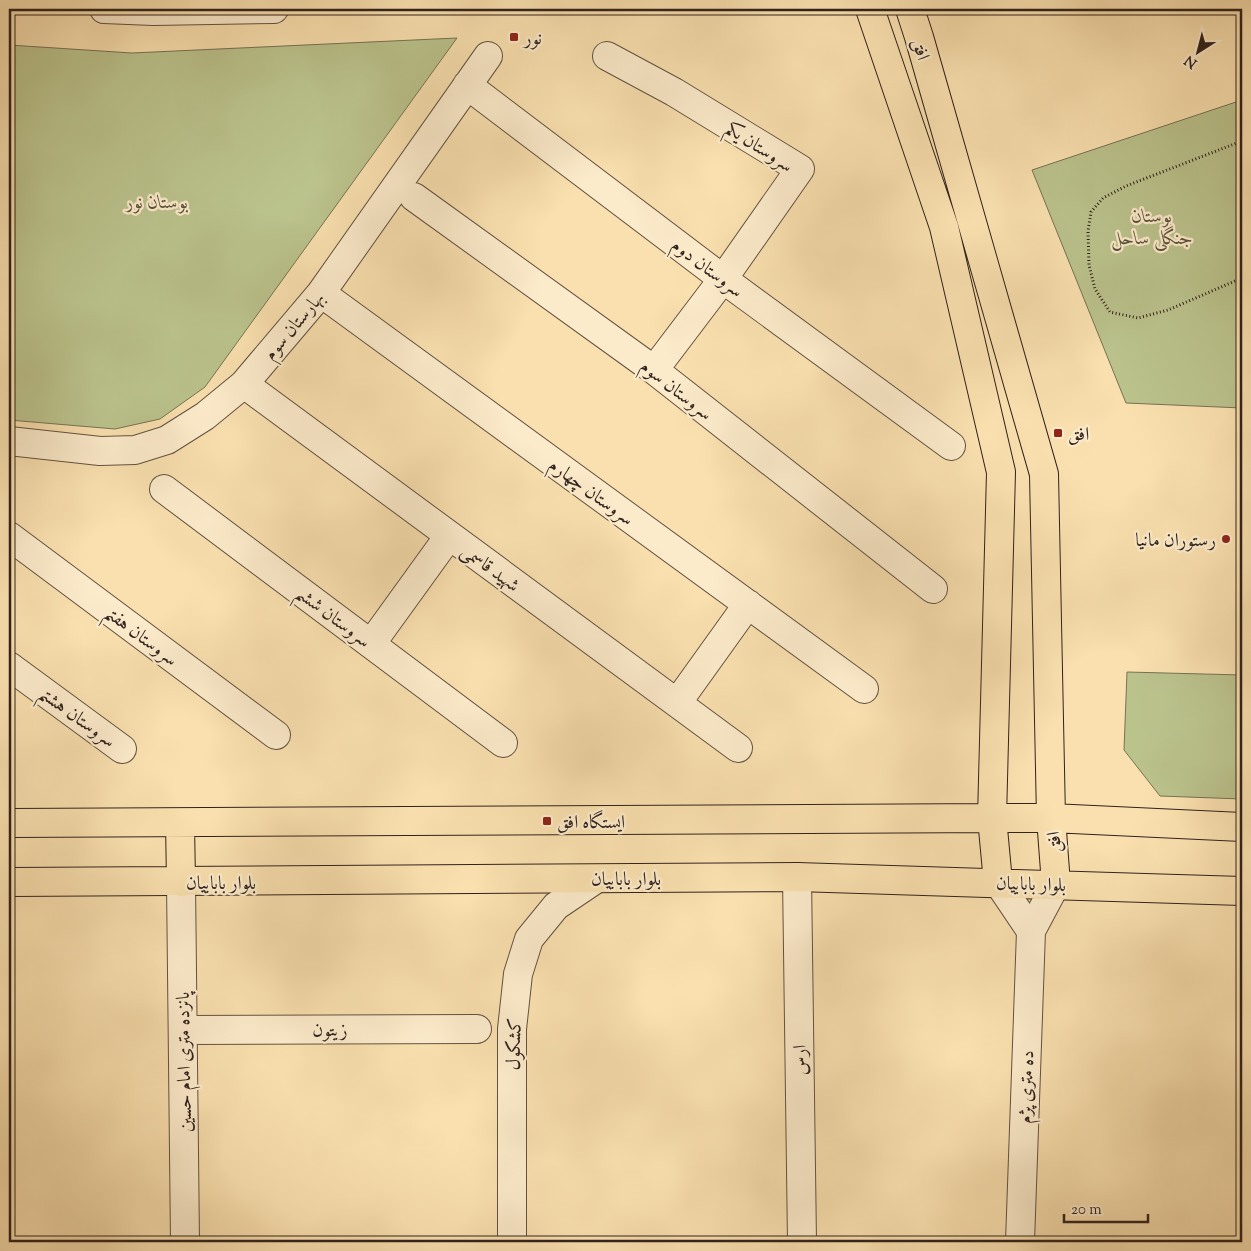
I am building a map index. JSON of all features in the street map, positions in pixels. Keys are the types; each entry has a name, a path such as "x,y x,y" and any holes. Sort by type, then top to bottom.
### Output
{"main road":[{"name":"افق","path":"870,9 944,228 1000,472 992,818 998,882"},
{"name":"افق","path":"910,9 1044,474 1051,818 1056,884"},
{"path":"9,823 1051,818 1242,827"},
{"path":"180,823 181,882"},
{"name":"بلوار باباییان","path":"9,882 797,877 1242,891"}],"street":[{"path":"104,9 154,11 274,9"},
{"name":"بهارستان سوم","path":"9,441 100,451 135,450 167,440 205,416 244,384 321,292 488,56"},
{"name":"سروستان یکم","path":"607,56 674,92 800,169 723,278"},
{"name":"سروستان دوم","path":"467,86 951,446"},
{"name":"سروستان سوم","path":"414,197 654,370 933,589"},
{"path":"654,370 723,278"},
{"name":"سروستان چهارم","path":"321,292 864,689"},
{"name":"شهید قاسمی","path":"244,384 738,748"},
{"name":"سروستان ششم","path":"164,489 503,743"},
{"name":"سروستان هفتم","path":"9,536 276,735"},
{"path":"371,644 449,536"},
{"path":"677,703 748,604"},
{"name":"سروستان هشتم","path":"9,666 122,748"},
{"name":"ارس","path":"797,877 802,1242"},
{"name":"کشکول","path":"512,1242 512,1029 518,974 529,940 556,906 596,879"},
{"name":"پانزده متری امام حسین","path":"181,882 185,1242"},
{"path":"998,882 1031,931"},
{"name":"ده متری پژم","path":"1020,1242 1031,931 1056,884"},
{"name":"زیتون","path":"183,1030 477,1029"}],"path":[{"path":"1242,141 1126,186 1103,198 1090,212 1088,231 1089,265 1095,289 1110,312 1138,318 1146,316 1168,310 1242,278"}],"green space":[{"name":"بوستان نور","path":"457,38 205,387 160,419 115,429 9,420 9,45 132,53"},
{"name":"بوستان جنگلی ساحل","path":"1242,100 1242,408 1126,403 1032,170"},
{"path":"1127,672 1242,675 1242,799 1160,796 1124,750"}],"place":[{"name":"نور","path":"514,37"},
{"name":"افق","path":"1058,433"},
{"name":"رستوران مانیا","path":"1226,539"},
{"name":"ایستگاه افق","path":"547,821"}]}
